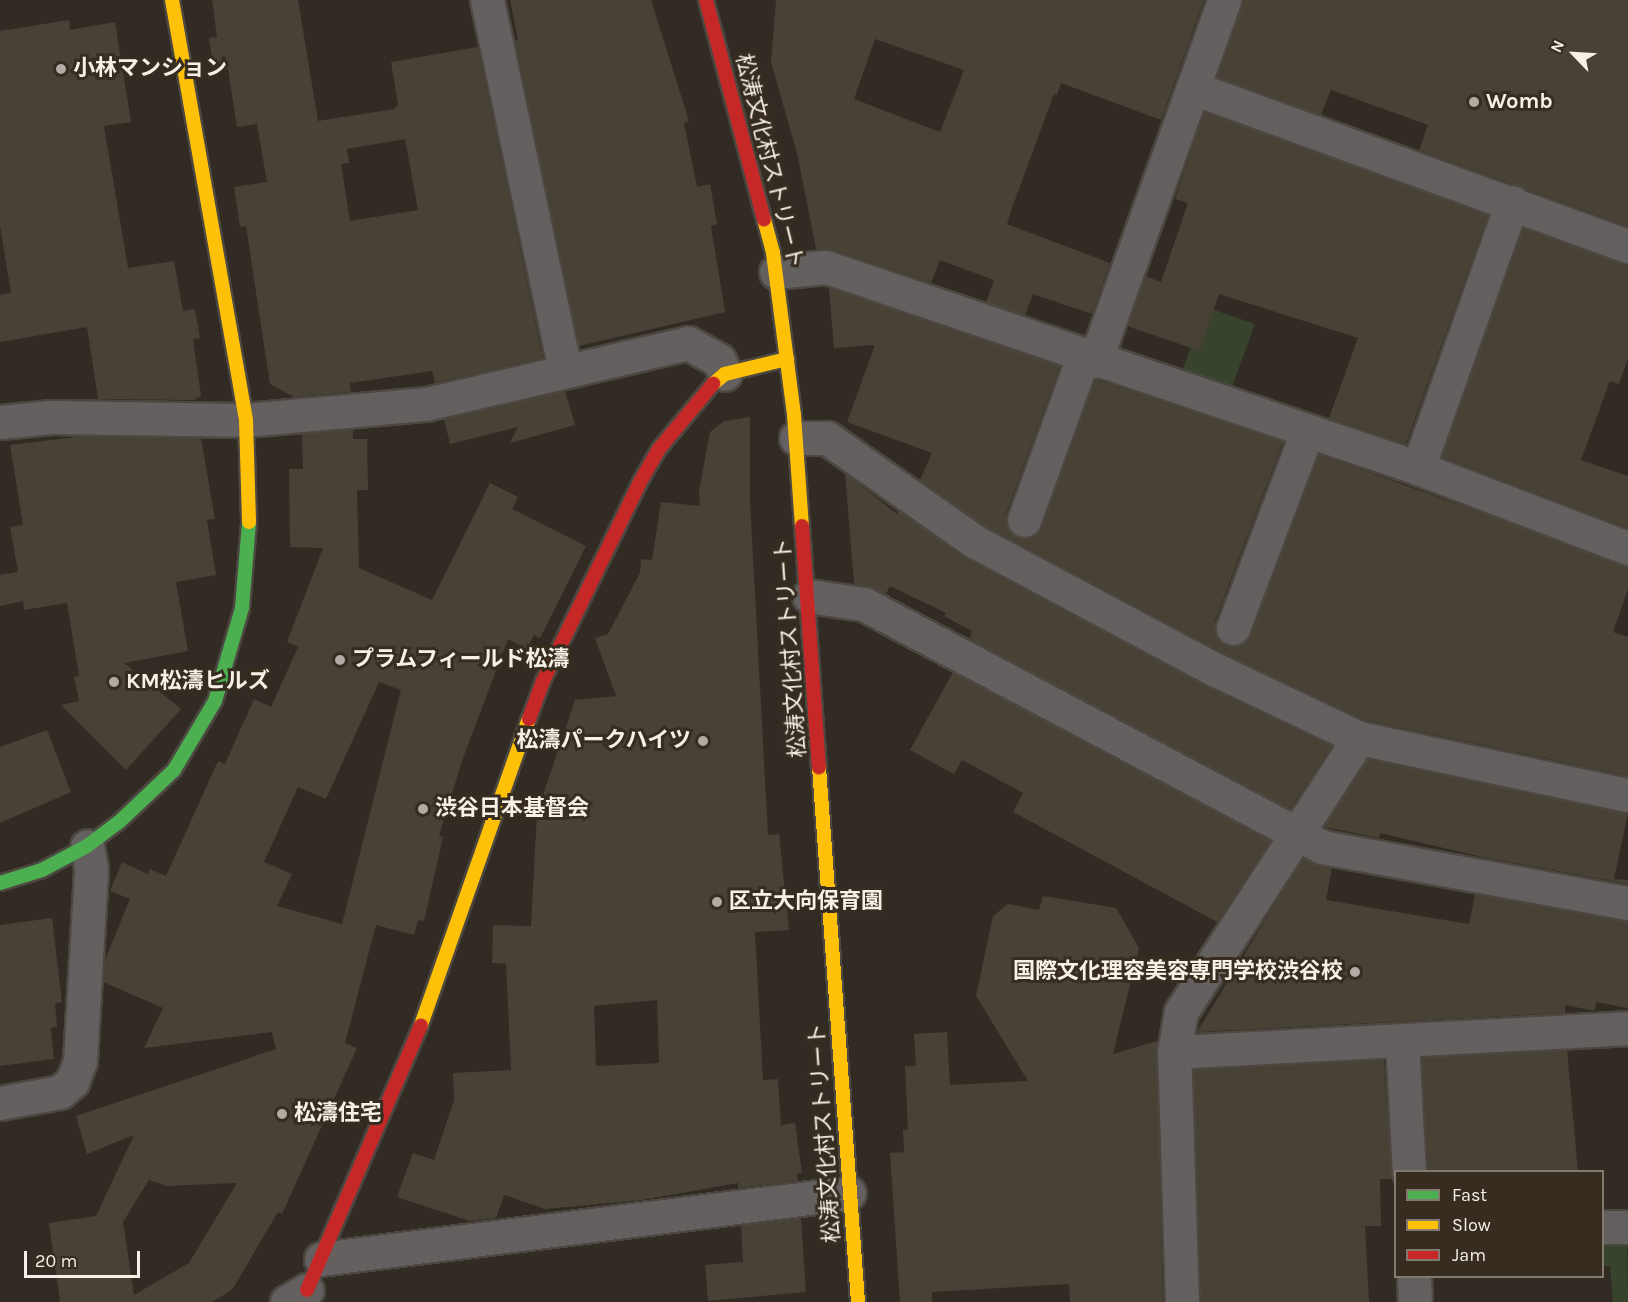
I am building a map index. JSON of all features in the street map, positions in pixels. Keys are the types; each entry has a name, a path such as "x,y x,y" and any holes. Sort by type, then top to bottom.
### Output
{"street":[{"path":"0,883 42,870 87,846 118,824 174,770 215,701 242,608 249,542 246,420 172,0"},
{"path":"487,0 565,371"},
{"name":"松涛文化村ストリート","path":"706,0 776,272 787,359 809,596 858,1302"},
{"path":"1023,520 1089,359 1193,88 1224,0"},
{"path":"1193,88 1628,246"},
{"path":"1418,468 1512,202"},
{"path":"776,272 826,267 1089,359 1418,468 1628,548"},
{"path":"0,422 51,417 246,420 426,404 688,343 719,360 725,374"},
{"path":"305,1299 421,1024 543,681 644,474 683,417 706,389 725,374 787,359"},
{"path":"1233,628 1307,432"},
{"path":"796,438 827,438 974,541 1206,665 1359,738 1628,795"},
{"path":"809,596 864,604 1293,835 1322,847 1628,903"},
{"path":"1182,1302 1174,1052 1180,1012 1293,835 1359,738"},
{"path":"0,1103 60,1092 72,1082 80,1061 92,868 87,846"},
{"path":"1174,1052 1628,1029"},
{"path":"1402,1040 1409,1170"},
{"path":"321,1259 849,1193"},
{"path":"1604,1227 1628,1227"},
{"path":"1414,1278 1415,1302"}],"green space":[{"path":"1206,307 1255,324 1231,389 1182,371"},
{"path":"1627,1240 1628,1302 1613,1302 1610,1266 1604,1266 1604,1241"}],"building":[{"path":"212,0 298,0 318,121 394,109 398,104 391,62 478,47 543,358 435,383 432,371 350,383 351,392 294,397 270,384 246,226 240,227 234,187 267,182 257,124 237,127 228,69 214,71 209,38 217,37","holes":["405,139 418,210 350,221 341,164 349,163 347,149"]},
{"path":"510,0 651,0 689,121 684,123 697,187 710,184 717,224 711,226 725,312 579,346 515,40 518,40"},
{"path":"776,0 1204,0 1161,120 1061,83 1057,95 1054,94 1012,208 1007,224 1110,263 1092,314 1033,294 1025,315 986,302 994,280 940,260 931,283 832,249 816,249 798,157 771,62","holes":["875,39 964,70 940,132 854,99"]},
{"path":"1242,0 1628,0 1628,226 1419,150 1428,125 1331,90 1321,115 1217,77"},
{"path":"69,20 70,30 115,22 131,122 104,126 128,268 174,261 183,311 195,309 200,338 193,339 201,396 194,400 98,399 87,327 0,342 0,295 11,293 0,226 0,31"},
{"path":"1204,112 1488,215 1406,444 1329,418 1358,338 1219,294 1200,351 1127,326 1145,276 1161,282 1188,203 1175,199"},
{"path":"1523,228 1628,264 1628,358 1619,384 1610,381 1581,460 1628,476 1628,528 1442,457"},
{"path":"829,288 1060,366 1006,514 1009,532 1018,538 1036,535 1042,526 1095,379 1283,442 1215,621 1218,639 1227,646 1244,643 1251,635 1319,454 1628,566 1628,589 1613,632 1628,637 1628,776 1365,720 1224,653 984,525 920,480 932,453 847,422 875,345 834,348"},
{"path":"565,391 575,425 510,443 518,427 450,444 444,419"},
{"path":"750,417 750,502 768,835 779,834 789,930 755,932 763,1080 778,1079 781,1125 795,1123 802,1173 797,1173 798,1181 738,1188 738,1183 642,1200 545,1209 504,1195 496,1218 470,1221 397,1197 413,1153 434,1160 454,1100 453,1073 511,1070 506,964 492,963 493,925 531,926 537,813 575,700 616,696 595,638 608,634 640,573 641,559 652,560 661,502 700,506 699,491 710,432 724,421","holes":["657,1000 659,1063 596,1066 594,1006"]},
{"path":"353,429 353,439 367,439 368,490 357,490 359,568 432,600 490,483 518,497 512,509 586,546 540,638 534,635 527,649 508,639 463,758 439,836 443,837 424,921 418,920 414,935 376,925 345,1043 357,1048 282,1214 278,1212 232,1290 212,1302 60,1302 49,1223 96,1216 134,1135 87,1154 76,1116 276,1049 272,1032 144,1048 163,1008 103,982 105,960 130,899 110,891 122,862 148,874 150,869 166,876 218,761 225,764 254,699 271,707 298,647 287,642 323,548 290,547 289,469 303,469 302,434","holes":["379,682 401,690 342,924 277,906 292,874 264,862 298,787 326,799","149,1180 167,1186 237,1183 189,1263 134,1295 123,1222"]},
{"path":"85,436 201,438 215,519 207,520 216,575 176,582 188,651 124,663 181,709 126,770 61,705 79,701 74,677 79,676 67,603 24,610 23,601 0,606 0,575 18,572 10,527 23,525 10,445"},
{"path":"845,473 897,514 899,511 965,558 1207,687 1332,746 1290,809 970,639 972,631 944,616 946,613 890,586 886,594 854,584"},
{"path":"953,672 1270,841 1217,922 1013,812 1023,793 962,760 954,774 910,750"},
{"path":"47,730 71,792 0,823 0,747"},
{"path":"1368,759 1628,813 1614,879 1628,880 1628,884 1482,857 1380,833 1379,838 1324,827"},
{"path":"1303,858 1332,868 1326,900 1469,924 1475,894 1628,921 1628,1008 1596,1002 1595,1011 1565,1005 1565,1013 1197,1032"},
{"path":"1043,896 1116,908 1139,948 1113,1054 1157,1041 1163,1302 1070,1302 1069,1284 932,1292 932,1302 900,1302 890,1153 904,1152 903,1130 908,1130 905,1066 916,1066 914,1034 947,1032 950,1085 1028,1081 976,996 993,916 1008,904 1039,910"},
{"path":"52,918 62,1002 55,1003 57,1027 51,1028 54,1059 0,1066 0,925"},
{"path":"1567,1050 1578,1170 1428,1170 1422,1058"},
{"path":"1384,1060 1392,1179 1380,1179 1381,1226 1365,1226 1369,1302 1201,1302 1193,1070"},
{"path":"801,1218 806,1292 708,1301 705,1265 743,1262 741,1225"}],"traffic: fast":[{"path":"0,883 42,870 87,846 118,823 174,770 215,701 242,608 249,522"}],"traffic: slow":[{"path":"172,0 246,420 249,522"},
{"path":"764,219 773,253 794,415 802,526"},
{"path":"713,384 725,374 787,359"},
{"path":"421,1025 529,719"},
{"path":"819,767 858,1302"}],"traffic: jam":[{"path":"706,0 764,219"},
{"path":"529,719 543,681 640,482 659,449 713,384"},
{"path":"802,526 819,767"},
{"path":"307,1290 421,1025"}],"place":[{"name":"小林マンション","path":"61,69"},
{"name":"Womb","path":"1474,102"},
{"name":"プラムフィールド松濤","path":"340,660"},
{"name":"KM松濤ヒルズ","path":"114,682"},
{"name":"松濤パークハイツ","path":"703,741"},
{"name":"渋谷日本基督会","path":"423,809"},
{"name":"区立大向保育園","path":"717,902"},
{"name":"国際文化理容美容専門学校渋谷校","path":"1355,972"},
{"name":"松濤住宅","path":"282,1114"}]}
